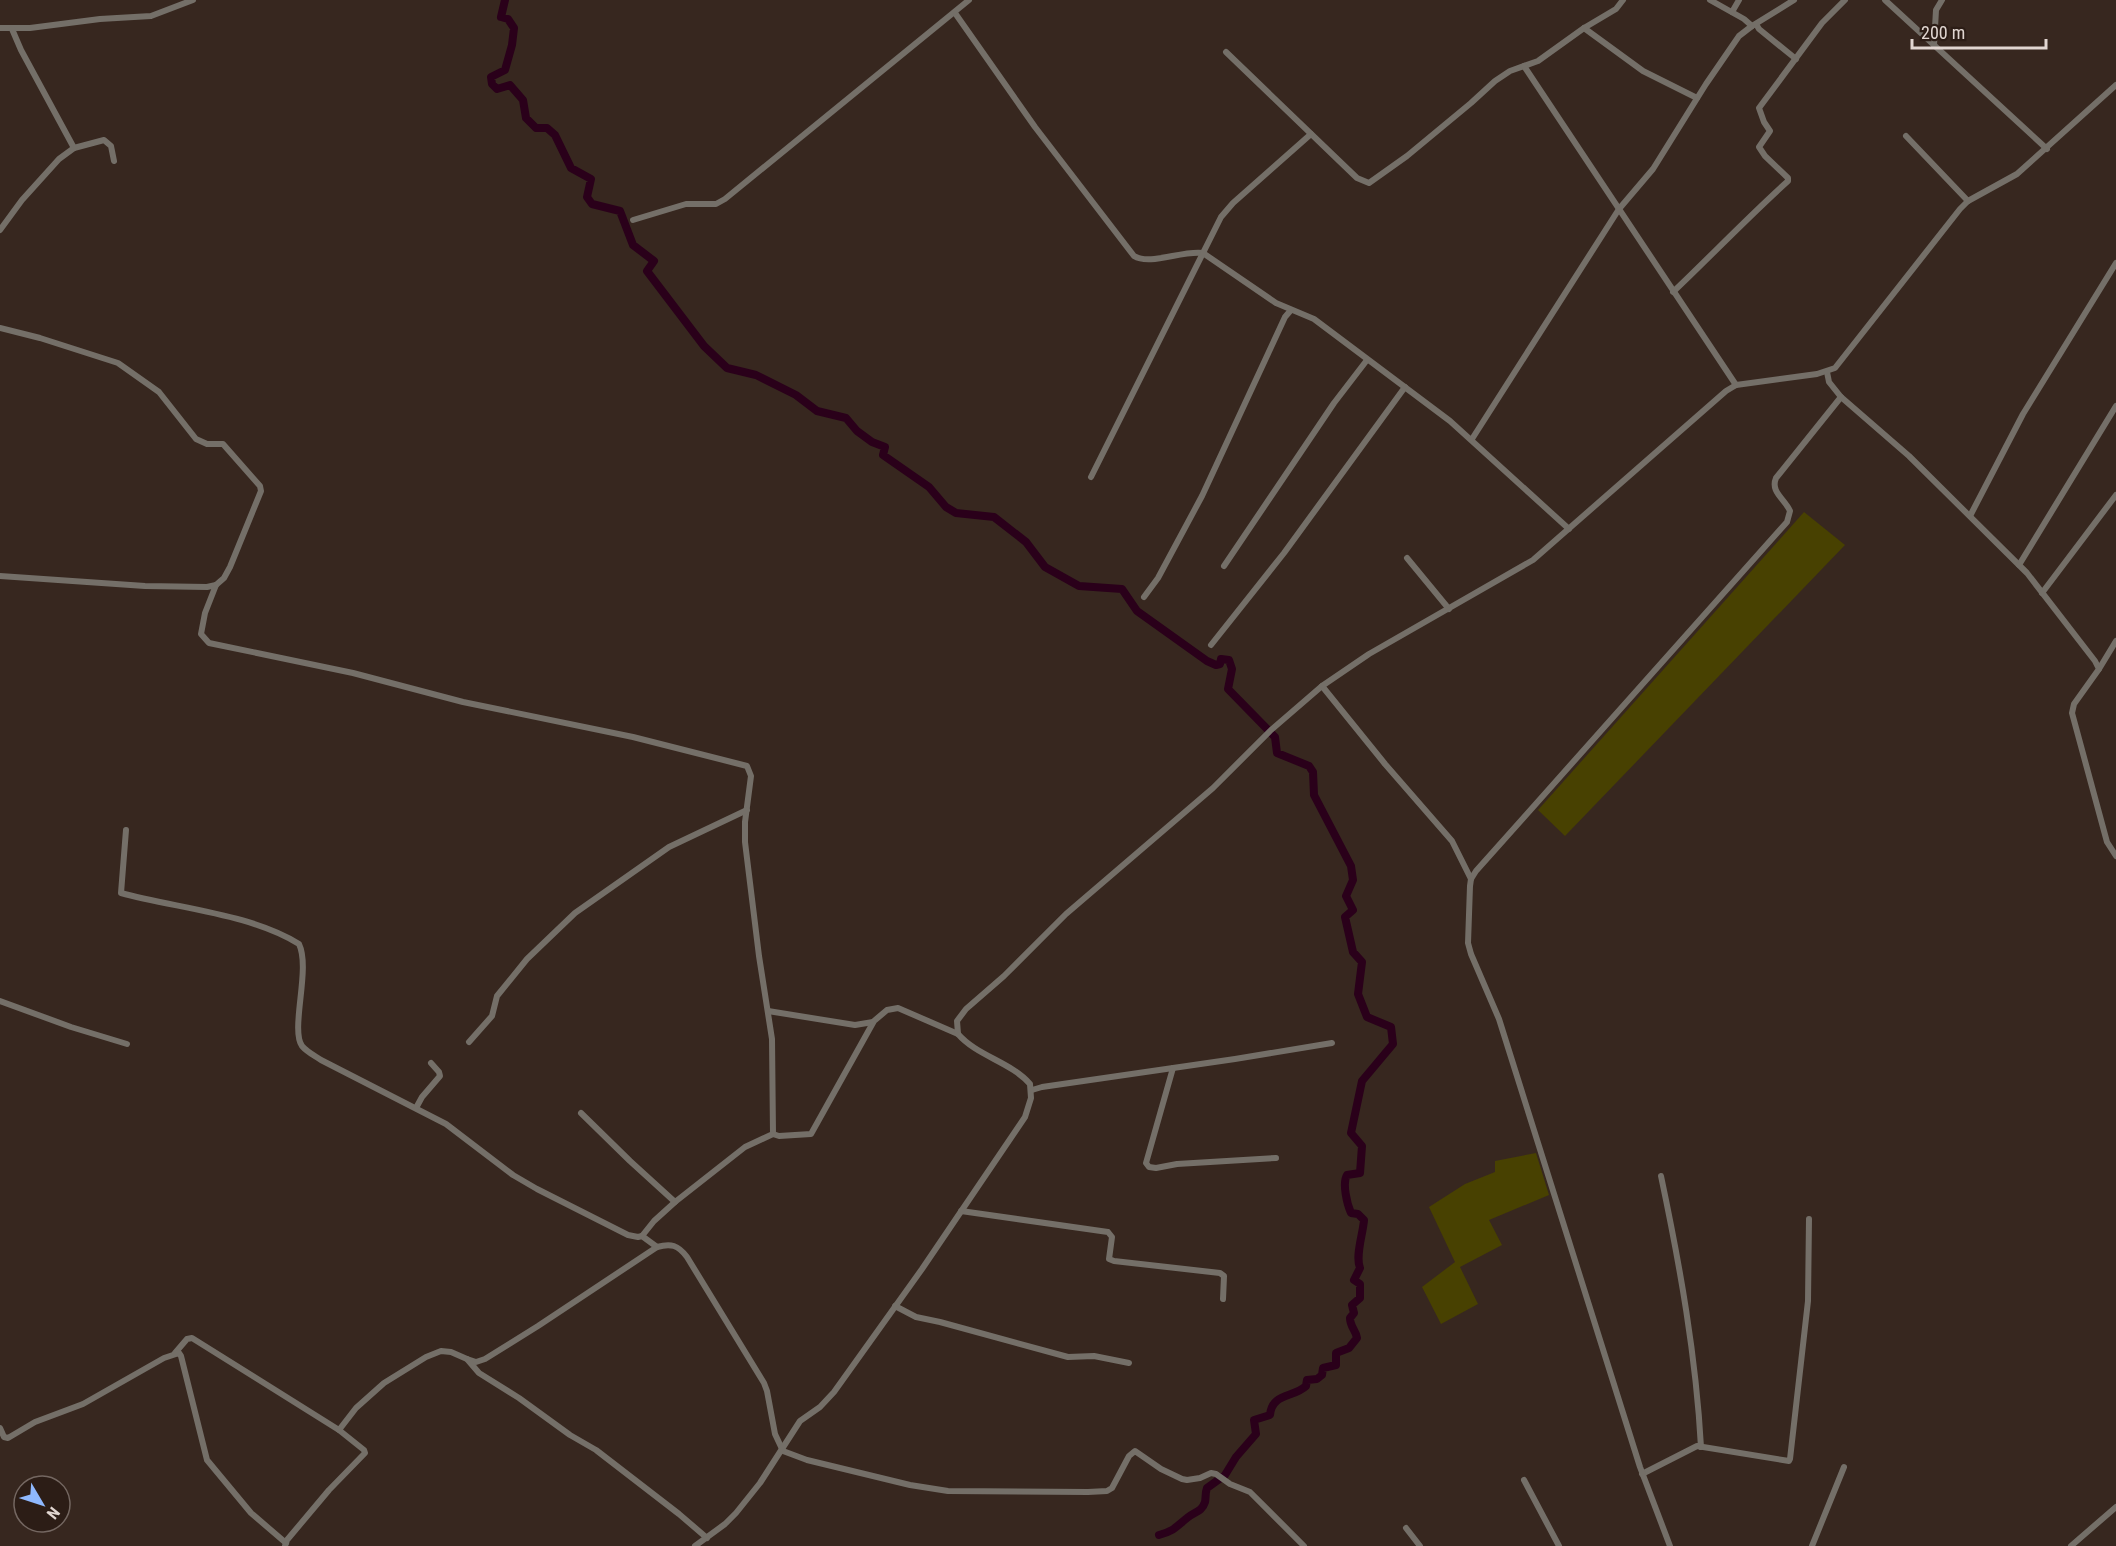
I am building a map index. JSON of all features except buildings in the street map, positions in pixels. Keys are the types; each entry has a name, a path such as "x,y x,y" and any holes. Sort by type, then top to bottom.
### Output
{"street":[{"path":"0,28 12,29 155,15 193,0"},
{"path":"633,220 686,204 716,204 969,0"},
{"path":"1226,52 1357,178 1369,183 1407,156 1495,81 1510,71 1538,61 1584,28 1616,9 1623,0"},
{"path":"1710,0 1759,28 1796,59"},
{"path":"1732,12 1739,0"},
{"path":"1472,439 1619,209 1653,169 1739,36 1792,0"},
{"path":"1673,292 1788,181 1759,147 1770,131 1759,110 1822,23 1845,0"},
{"path":"1885,0 2047,148"},
{"path":"1935,45 1936,10 1942,0"},
{"path":"955,13 1035,127 1134,256 1139,260 1147,260 1194,252 1203,253 1276,303 1314,319 1472,439 1569,529"},
{"path":"1584,28 1642,71 1697,98"},
{"path":"12,29 74,148"},
{"path":"1524,66 1736,385"},
{"path":"958,1034 957,1021 966,1009 1004,976 1072,909 1213,788 1271,730 1322,686 1369,654 1533,560 1715,398 1736,385 1827,372 1840,364 1953,217 1968,201 2017,174 2116,86"},
{"path":"1091,477 1221,217 1233,203 1311,134"},
{"path":"1906,136 1968,201"},
{"path":"0,230 22,200 59,159 74,148 104,140 111,146 114,160"},
{"path":"1970,516 2023,414 2116,263"},
{"path":"1144,597 1164,568 1202,496 1285,317 1291,310"},
{"path":"0,328 118,363 159,392 196,440 207,444 223,444 256,480 261,491 246,532 224,578 216,585 207,587 145,586 0,576"},
{"path":"1224,566 1334,403 1367,360"},
{"path":"1827,372 1829,382 1841,397 1909,456 2019,566 2096,661 2099,669"},
{"path":"1211,645 1284,553 1405,387"},
{"path":"1471,879 1787,522 1790,511 1773,483 1841,397"},
{"path":"2019,566 2116,406"},
{"path":"2042,593 2116,495"},
{"path":"1407,558 1449,609"},
{"path":"216,585 201,631 203,638 211,644 353,673 463,702 633,737 749,767 751,773 745,827 747,863 773,1061 772,1134"},
{"path":"2116,641 2074,704 2072,713 2107,842 2116,856"},
{"path":"1322,686 1452,842 1471,879 1468,944 1499,1019 1642,1474 1670,1546"},
{"path":"469,1042 492,1016 497,996 527,959 574,913 669,847 747,810"},
{"path":"126,831 121,893 250,923 299,944 303,969 299,1037 303,1046 321,1060 446,1124 513,1175 537,1189 628,1235 639,1238 642,1236 654,1221 675,1202 745,1147 772,1134 779,1136 811,1134 874,1021 884,1012 898,1008 958,1034 973,1047 1027,1080 1032,1090 1028,1110 1022,1123 834,1392 820,1407 800,1421 745,1503 725,1524 695,1546"},
{"path":"0,1001 71,1027 127,1044"},
{"path":"768,1011 855,1025 874,1021"},
{"path":"1032,1090 1042,1086 1332,1043"},
{"path":"416,1108 440,1076 430,1063"},
{"path":"1173,1068 1146,1163 1149,1167 1276,1158"},
{"path":"581,1113 675,1202"},
{"path":"1661,1176 1692,1349 1699,1399 1701,1447"},
{"path":"962,1211 1108,1232 1112,1237 1109,1259 1114,1262 1220,1273 1224,1276 1222,1299"},
{"path":"1642,1474 1697,1446 1789,1461 1808,1301 1809,1220"},
{"path":"642,1236 657,1247"},
{"path":"339,1430 348,1417 374,1391 426,1357 447,1351 476,1362 485,1359 657,1247 669,1244 677,1246 687,1257 764,1383 775,1434 781,1447 788,1454 919,1487 959,1492 1107,1491 1113,1487 1129,1456 1135,1451 1157,1467 1182,1479 1200,1478 1211,1473 1253,1493 1304,1546"},
{"path":"895,1306 916,1317 1068,1357 1094,1356 1129,1363"},
{"path":"0,1428 5,1438 8,1438 35,1422 83,1404 175,1353 187,1339 192,1338 339,1430 364,1450 364,1454 333,1485 285,1544 251,1513 207,1460 181,1356 175,1353"},
{"path":"467,1359 478,1373 596,1450 707,1538"},
{"path":"1812,1546 1844,1467"},
{"path":"1524,1480 1559,1546"},
{"path":"2071,1546 2116,1507"},
{"path":"1406,1528 1420,1546"}],"shaded area":[{"path":"1804,512 1845,545 1565,836 1538,810"},
{"path":"1536,1153 1549,1195 1489,1220 1502,1245 1460,1267 1478,1304 1441,1324 1422,1287 1455,1262 1429,1207 1465,1184 1495,1172 1495,1161"}],"waterway":[{"path":"505,0 501,17 508,19 514,28 512,45 505,70 491,77 492,84 497,89 510,85 523,100 526,118 536,128 547,128 555,135 571,168 591,179 587,197 592,204 620,211 633,245 654,261 647,271 704,346 727,368 756,375 796,395 817,411 846,418 857,431 872,442 885,447 883,455 929,487 946,507 956,513 994,517 1026,542 1045,567 1079,586 1122,589 1137,611 1207,661 1216,665 1220,664 1221,659 1229,660 1232,669 1228,689 1275,737 1277,753 1309,766 1313,772 1314,795 1351,866 1353,880 1346,896 1353,910 1345,917 1353,952 1362,962 1358,994 1367,1017 1391,1027 1393,1044 1362,1081 1351,1133 1362,1146 1360,1173 1347,1175 1345,1183 1351,1213 1358,1214 1364,1220 1359,1251 1360,1268 1354,1280 1360,1284 1360,1298 1352,1305 1354,1313 1350,1318 1357,1338 1349,1348 1336,1353 1336,1365 1323,1368 1322,1375 1317,1379 1307,1380 1306,1386 1301,1390 1279,1399 1270,1415 1254,1420 1256,1434 1236,1457 1225,1475 1207,1488 1202,1508 1175,1528 1159,1535"}]}
